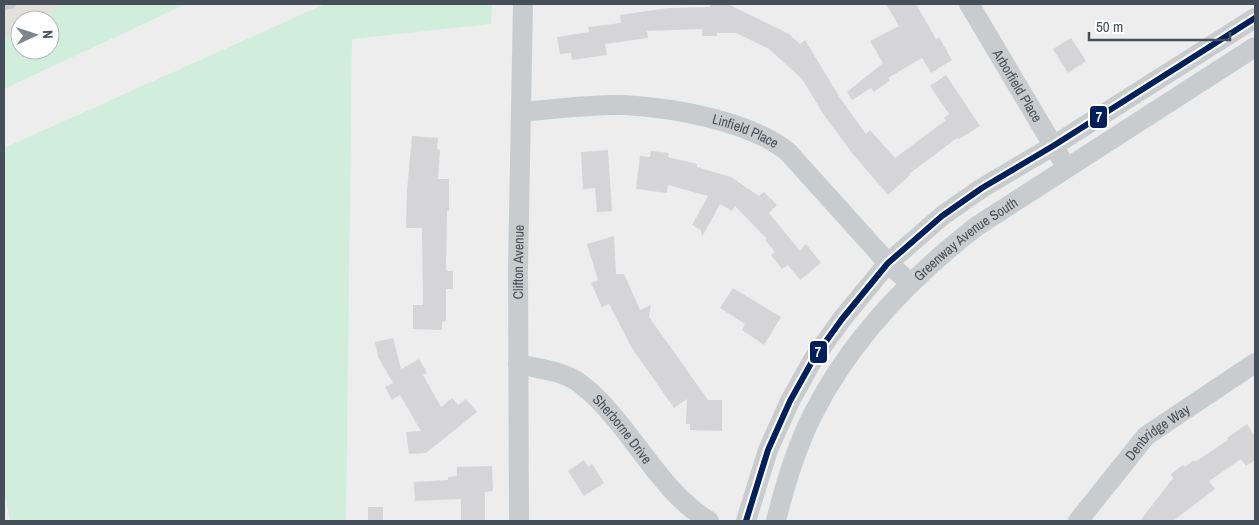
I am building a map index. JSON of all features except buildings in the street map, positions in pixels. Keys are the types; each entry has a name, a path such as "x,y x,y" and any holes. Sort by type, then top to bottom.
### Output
{"street":[{"name":"Clifton Avenue","path":"519,521 518,268 523,4"},
{"name":"Arborfield Place","path":"969,4 1066,167"},
{"name":"Greenway Avenue South","path":"746,521 768,450 790,402 814,358 842,319 888,263 942,216 982,188 1053,146 1255,18"},
{"name":"Greenway Avenue South","path":"776,521 784,489 797,452 814,414 837,373 863,337 910,283 944,251 977,226 1255,47"},
{"name":"Linfield Place","path":"521,112 625,106 695,115 753,131 778,144 788,152 888,263 910,283"},
{"name":"Denbridge Way","path":"1078,521 1146,436 1255,363"},
{"name":"Sherborne Drive","path":"518,364 558,372 582,385 610,414 664,481 694,512 709,521"}],"lane":[{"path":"4,5 11,4"}],"shaded area":[{"path":"4,4 64,4 54,10 10,10 10,36 4,39"}],"green space":[{"path":"64,4 186,4 4,89 4,39 10,36 10,60 60,60 60,10 54,10"},
{"path":"325,4 492,4 491,24 352,39 346,521 10,521 4,491 4,148"}],"transit line":[{"name":"7","path":"746,521 768,450 790,401 814,358 842,319 888,263 942,216 982,188 1053,146 1255,18"}]}
